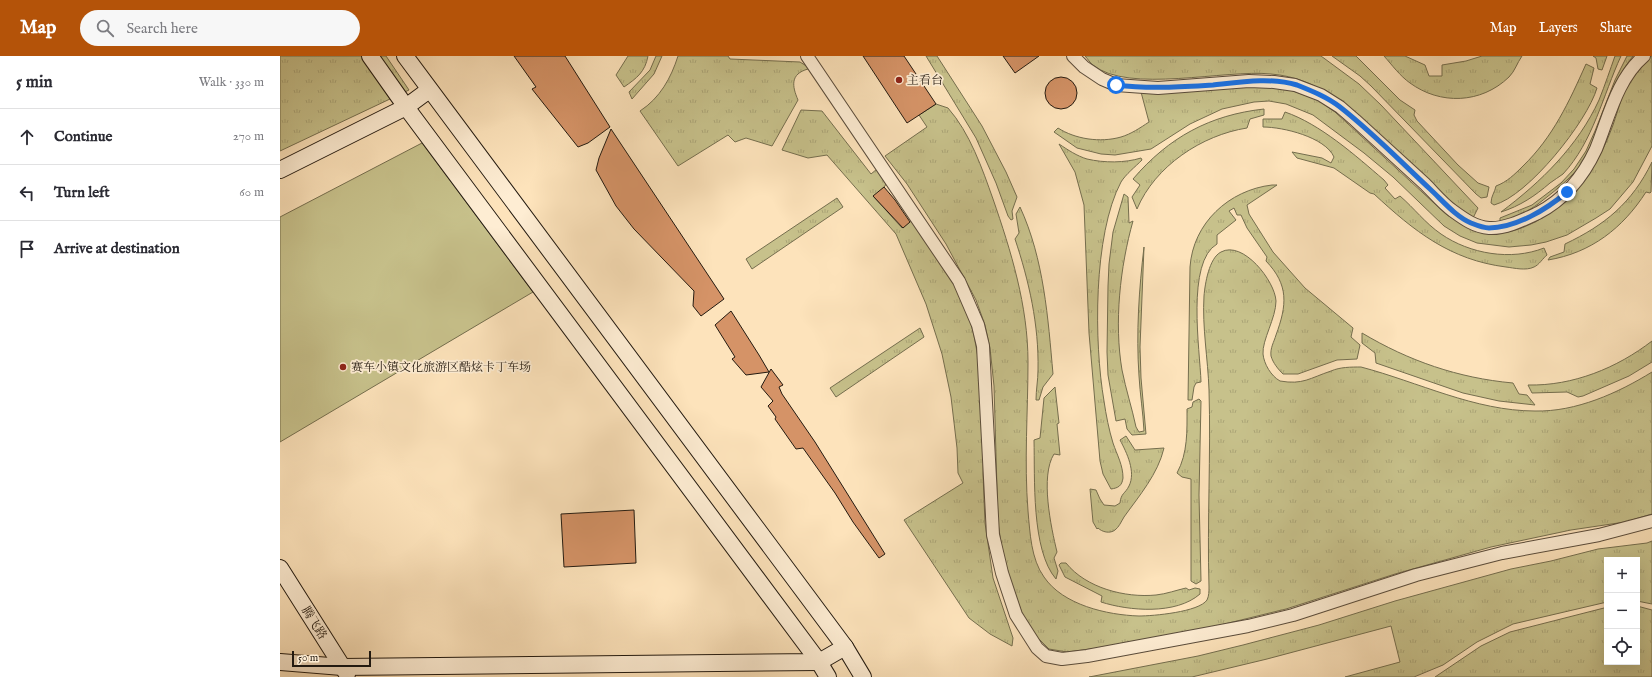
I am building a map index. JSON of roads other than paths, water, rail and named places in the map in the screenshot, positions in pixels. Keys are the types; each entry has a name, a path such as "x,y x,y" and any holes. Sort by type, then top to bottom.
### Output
{"street":[{"path":"370,56 406,107 820,662 828,677"},
{"path":"405,56 845,647 863,677"},
{"path":"807,56 959,281 978,325 983,346 993,536 1002,573 1016,614 1037,648 1046,656 1062,659 1087,656 1248,626 1293,615 1416,575 1502,552 1599,535 1652,521"},
{"path":"1073,56 1084,67 1102,79 1116,85 1158,88 1249,81 1274,82 1295,85 1321,95 1340,107 1355,120 1452,210 1472,224 1488,228 1502,226 1525,219 1551,206 1581,177 1595,150 1616,98 1629,71 1644,56"},
{"path":"280,170 406,107 429,90"},
{"name":"腾飞路","path":"280,568 346,672"},
{"path":"280,662 346,672 820,662 845,647"}],"place":[{"name":"主看台","path":"899,80"},
{"name":"赛车小镇文化旅游区酷炫卡丁车场","path":"343,367"}]}
